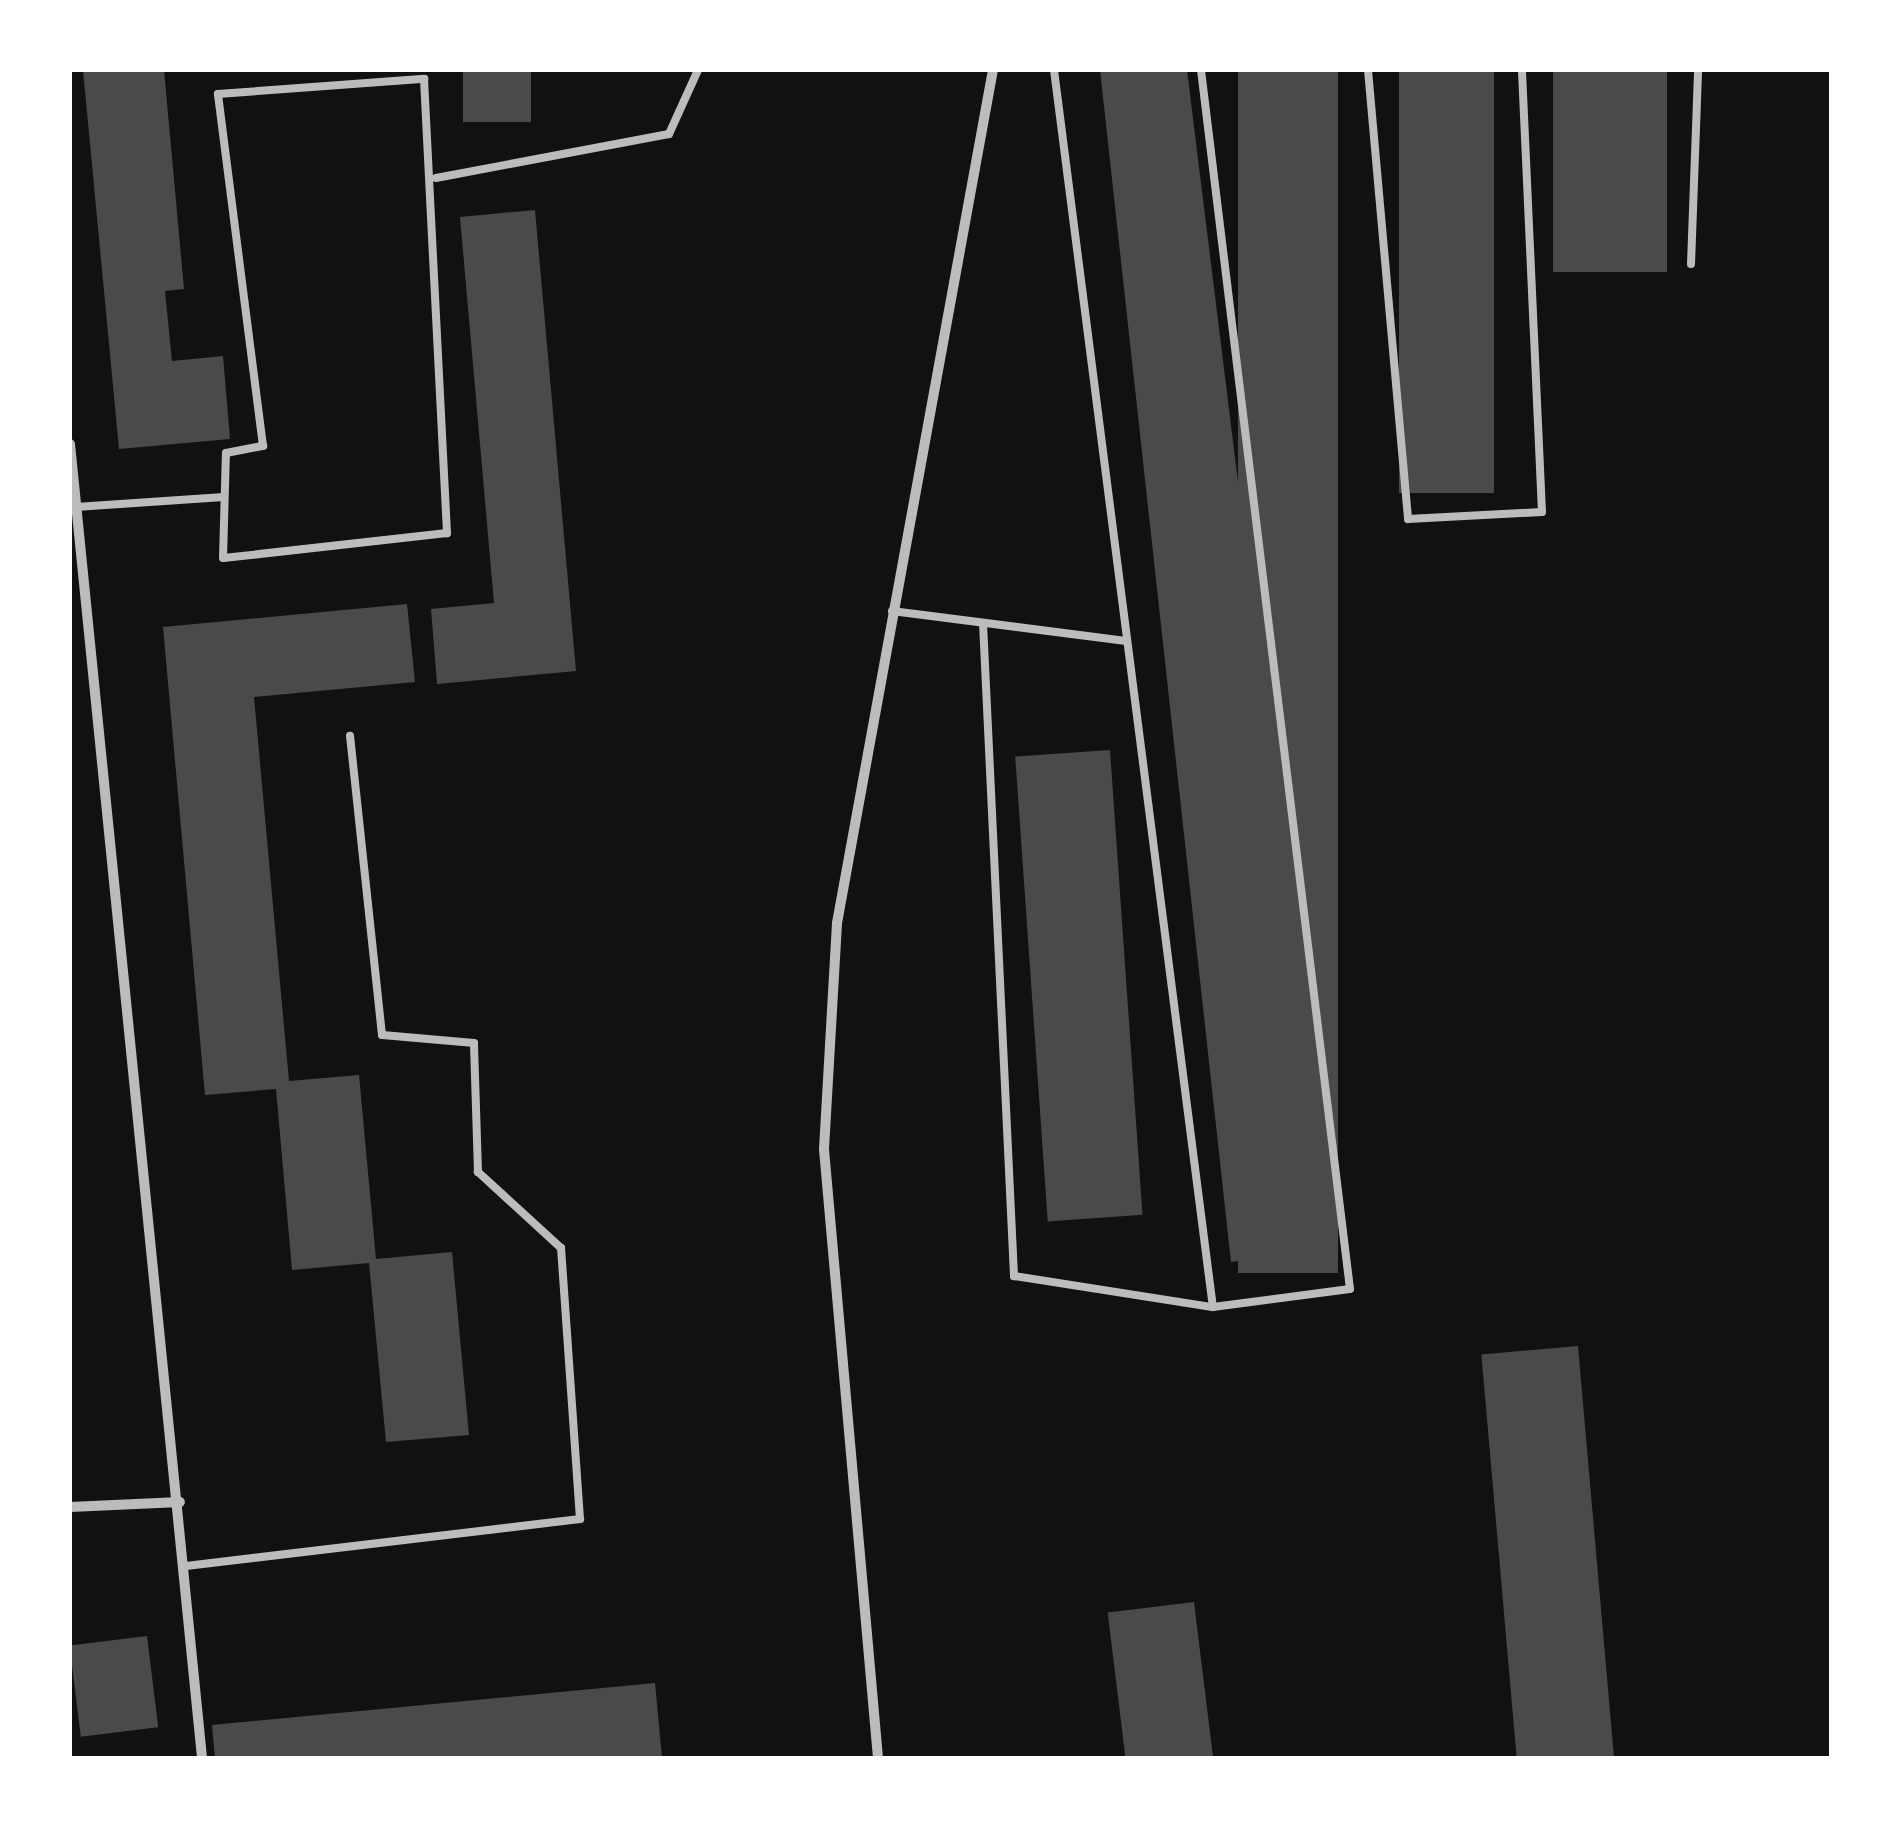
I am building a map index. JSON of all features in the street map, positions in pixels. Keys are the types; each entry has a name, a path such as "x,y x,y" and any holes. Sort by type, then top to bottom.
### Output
{"street":[{"path":"878,1758 824,1149 837,922 993,70"},
{"path":"70,444 180,1502 202,1758"},
{"path":"70,1508 180,1502"}],"lane":[{"path":"436,178 668,134 698,70"},
{"path":"1054,70 1213,1307"},
{"path":"983,623 1014,1276 1213,1307 1350,1290 1202,70"},
{"path":"1368,70 1408,520 1542,512 1522,70"},
{"path":"1691,264 1698,70"},
{"path":"424,79 436,178 448,532 223,558 226,454 263,446 218,94 424,79"},
{"path":"76,507 224,497"},
{"path":"891,611 1126,641"},
{"path":"186,1566 580,1519 561,1248 478,1172 474,1043 382,1035 350,736"}],"building":[{"path":"83,70 164,70 184,289 165,291 172,361 223,356 230,439 119,449"},
{"path":"463,70 531,70 531,122 463,122"},
{"path":"1100,70 1187,70 1333,1249 1231,1262"},
{"path":"1238,70 1338,70 1338,1273 1238,1273"},
{"path":"1399,70 1494,70 1494,493 1399,493"},
{"path":"1553,70 1667,70 1667,272 1553,272"},
{"path":"535,210 576,671 437,684 431,609 494,603 460,217"},
{"path":"407,604 415,682 254,697 289,1081 359,1075 376,1259 452,1252 469,1435 386,1442 369,1263 292,1270 276,1089 205,1095 163,627"},
{"path":"1110,750 1143,1215 1048,1221 1015,757"},
{"path":"1578,1346 1614,1757 1517,1758 1481,1354"},
{"path":"1194,1602 1213,1758 1126,1758 1108,1613"},
{"path":"147,1636 158,1727 81,1737 70,1645"},
{"path":"655,1683 662,1758 215,1758 212,1725"}]}
